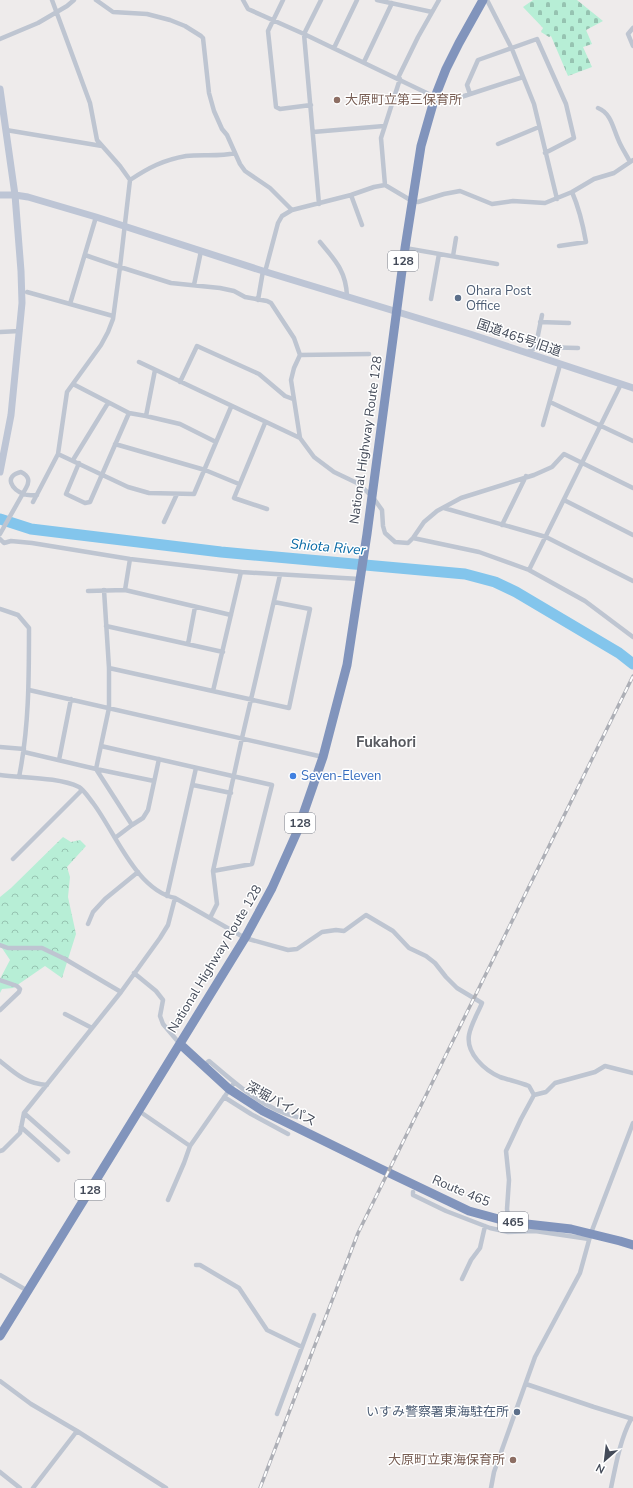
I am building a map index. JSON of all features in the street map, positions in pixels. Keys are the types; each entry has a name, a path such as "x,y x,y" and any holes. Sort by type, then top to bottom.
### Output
{"highway":[{"name":"National Highway Route 128","path":"0,1336 245,938 272,888 297,832 323,757 346,665 367,534 396,312 421,146 435,97 459,43 483,0"},
{"name":"深堀バイパス","path":"180,1044 229,1090 269,1114 399,1178"},
{"name":"Route 465","path":"399,1178 469,1211 509,1222 571,1229 590,1236 633,1245"}],"street":[{"path":"33,502 58,454 67,392 101,345 108,332 113,316 130,180 97,140 90,103 52,0"},
{"path":"0,39 38,22 67,6 74,0"},
{"path":"96,0 113,12 147,14 170,20 185,26 203,38 209,93 214,111 240,164 245,171 270,188 292,210"},
{"path":"243,0 248,9 399,78 435,97 458,98 523,76"},
{"path":"283,0 268,31 276,107 280,109 311,105"},
{"path":"319,204 304,34 321,0"},
{"path":"334,48 357,0"},
{"path":"377,0 432,12"},
{"path":"385,185 381,138 384,126 399,78 439,0"},
{"path":"487,0 512,48 534,104 557,198"},
{"path":"364,62 392,3"},
{"path":"633,28 628,34 633,46"},
{"path":"470,94 467,85 478,60 537,39 566,104 574,138 545,153"},
{"path":"0,89 15,194 22,303 11,415 0,469"},
{"path":"258,300 264,271 278,223 282,216 292,210 319,204 385,185 412,201 418,202 460,191 492,204 513,201 545,203 572,192 594,179 614,173 631,161 619,140 612,121 604,110 598,108"},
{"path":"313,132 384,126"},
{"path":"498,144 539,127"},
{"path":"6,130 102,146"},
{"path":"130,180 163,161 187,156 226,155 235,153"},
{"path":"560,246 586,242 583,223 572,192"},
{"name":"国道465号旧道","path":"0,195 15,194 96,217 264,271 470,334 633,388"},
{"path":"351,195 362,225"},
{"path":"70,304 96,217"},
{"path":"453,256 456,238"},
{"path":"320,242 342,269 347,288 347,296"},
{"path":"405,248 497,264"},
{"path":"194,285 201,251"},
{"path":"431,299 439,254"},
{"path":"85,255 120,268 171,283 220,288 234,291 245,297 271,303 294,338 300,355 294,368 291,380 300,438 314,457 334,472 357,483 372,496 382,510 385,533 400,544 408,544 424,522 437,511 460,498 526,476 534,475 552,467 564,454 633,488"},
{"path":"27,292 113,316"},
{"path":"537,347 542,315"},
{"path":"540,322 569,323"},
{"path":"560,329 561,323"},
{"path":"0,332 20,331"},
{"path":"180,382 197,346 259,374 285,396 293,399"},
{"path":"526,353 537,347 578,348"},
{"path":"300,355 369,354"},
{"path":"138,362 265,423 300,438"},
{"path":"543,425 560,364"},
{"path":"146,416 155,370"},
{"path":"73,384 129,413 180,424 216,442"},
{"path":"529,570 621,384"},
{"path":"550,402 633,441"},
{"path":"73,460 108,403"},
{"path":"58,454 128,487 149,493 194,494 231,407"},
{"path":"79,463 66,494 85,503 90,502 129,413"},
{"path":"265,423 234,498 267,508"},
{"path":"115,444 205,470 239,484"},
{"path":"0,534 26,488 28,484 26,475 21,472 14,475 11,479 13,488 26,495 36,495"},
{"path":"502,525 526,476"},
{"path":"164,522 177,494"},
{"path":"564,500 633,534"},
{"path":"444,508 546,537 633,581"},
{"path":"413,538 479,552 529,570 585,601 633,638"},
{"path":"0,539 4,543 10,541 32,543 130,559 241,572 360,579"},
{"path":"126,590 130,559"},
{"path":"213,691 241,572"},
{"path":"210,918 217,904 213,871 280,575"},
{"path":"88,590 126,590 231,615"},
{"path":"104,590 109,668 109,708 96,769 132,825"},
{"path":"109,668 289,708 310,609 274,602"},
{"path":"188,644 195,607"},
{"path":"0,609 18,615 29,628 29,690 24,750 19,777"},
{"path":"106,626 223,652"},
{"path":"29,690 323,757"},
{"path":"59,760 72,699"},
{"path":"101,746 272,785 252,864 213,871"},
{"path":"0,747 24,750 96,769 154,781"},
{"path":"115,838 143,818 148,810 159,759"},
{"path":"167,896 196,768"},
{"path":"0,775 66,782 80,788 101,813 115,838 138,872 155,889 167,896 175,898 245,938 288,950 297,949 322,932 344,930 366,915 393,931 409,948 435,963 457,988 482,1003 469,1034 468,1042 474,1056 485,1068 498,1076 529,1086 534,1095"},
{"path":"193,785 231,793"},
{"path":"13,859 82,790"},
{"path":"88,924 93,912 105,898 138,872"},
{"path":"0,1151 3,1150 20,1133 24,1113 120,992 168,925 175,898"},
{"path":"0,945 8,948 42,948 65,959 120,992"},
{"path":"134,973 156,991 163,1000 160,1016 163,1024 180,1044"},
{"path":"0,980 17,986 20,991 0,1010"},
{"path":"65,1014 92,1028"},
{"path":"0,1061 26,1080 46,1085"},
{"path":"508,1232 509,1222 507,1209 509,1180 506,1151 534,1095 546,1092 555,1083 595,1072 605,1066 633,1073"},
{"path":"229,1090 253,1096 283,1114 297,1117"},
{"path":"229,1090 250,1114 288,1134"},
{"path":"168,1200 190,1146 229,1090"},
{"path":"139,1110 190,1146"},
{"path":"24,1113 68,1152"},
{"path":"491,1488 494,1472 537,1352 580,1273 590,1236 633,1123"},
{"path":"22,1127 58,1160"},
{"path":"413,1192 413,1195 446,1211 485,1226 508,1232 535,1231 590,1236"},
{"path":"462,1279 471,1260 480,1248 485,1226"},
{"path":"196,1266 200,1265 239,1288 267,1330 302,1347"},
{"path":"0,1275 28,1291"},
{"path":"277,1414 314,1315"},
{"path":"0,1381 31,1404 77,1431 166,1488"},
{"path":"526,1384 632,1419 626,1429 619,1451 611,1488"},
{"path":"33,1488 77,1431"},
{"path":"0,1472 20,1488"}],"green space":[{"path":"533,0 577,0 603,21 586,30 592,44 583,47 592,67 568,76 551,36 549,37 541,32 543,28 523,7"},
{"path":"63,837 71,842 80,840 86,846 67,867 70,877 68,897 76,934 62,978 45,966 13,988 2,989 0,993 0,979 10,960 0,945 0,897"}],"waterway":[{"name":"Shiota River","path":"0,519 31,529 221,552 465,574 495,582 516,592 619,653 633,664"}],"railway":[{"path":"260,1488 358,1233 633,676"}],"place":[{"name":"大原町立第三保育所","path":"337,100"},
{"name":"Ohara Post Office","path":"458,298"},
{"name":"Seven-Eleven","path":"293,776"},
{"name":"いすみ警察署東海駐在所","path":"517,1412"},
{"name":"大原町立東海保育所","path":"513,1460"}],"district":[{"name":"Fukahori","path":"386,742"}]}
